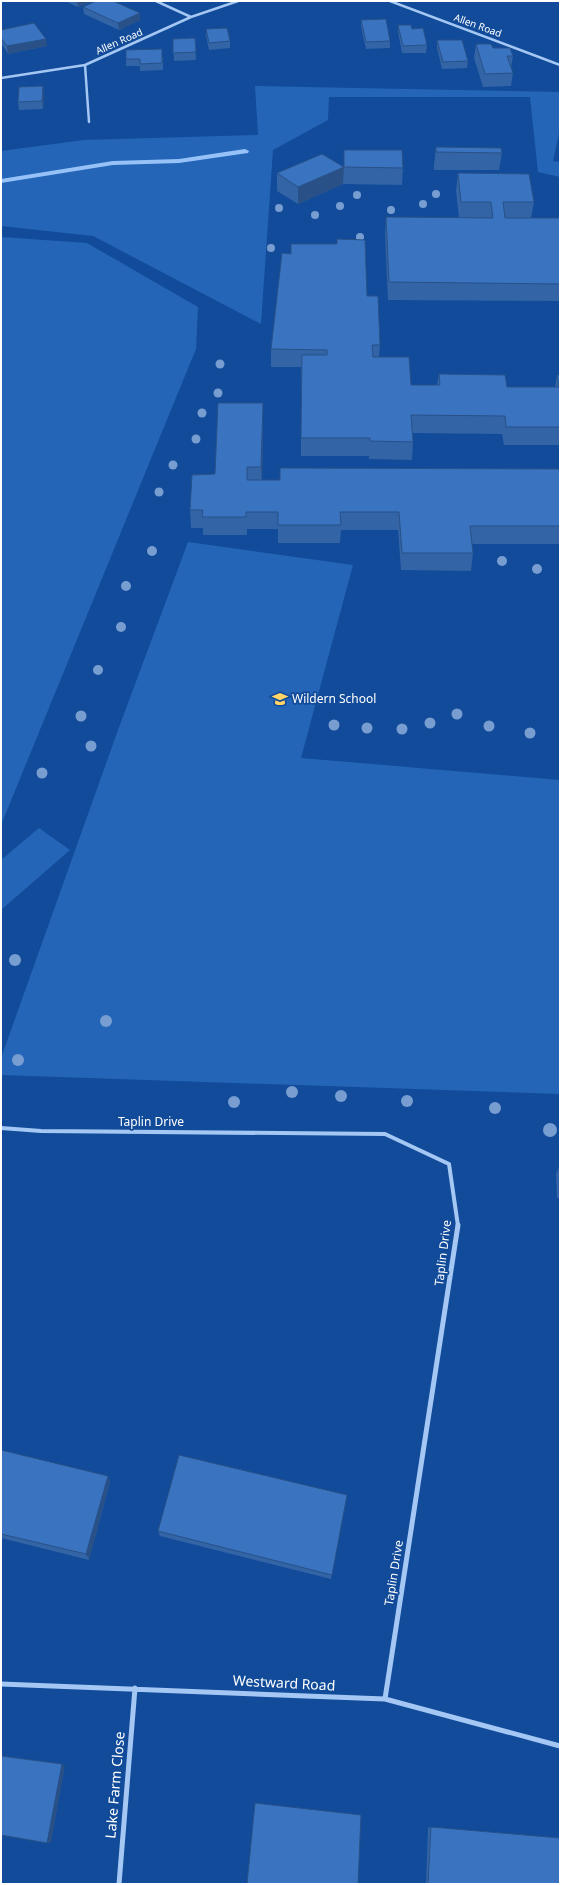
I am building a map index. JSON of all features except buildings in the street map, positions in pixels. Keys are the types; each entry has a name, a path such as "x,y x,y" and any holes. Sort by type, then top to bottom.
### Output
{"street":[{"path":"156,1 191,17"},
{"name":"Allen Road","path":"1,78 85,65 191,17 238,1"},
{"name":"Allen Road","path":"390,1 560,65"},
{"path":"85,65 89,122"},
{"name":"Taplin Drive","path":"1,1128 41,1131 385,1134 448,1164 459,1222 385,1699"},
{"name":"Westward Road","path":"1,1684 135,1688 385,1699 560,1746"},
{"name":"Lake Farm Close","path":"119,1884 135,1688"}],"shaded area":[{"path":"255,86 560,92 560,129 553,161 560,162 560,177 538,172 530,97 329,97 328,120 273,150 261,324 93,236 1,226 1,151 84,140 258,135"},
{"path":"1,237 87,243 198,307 196,349 1,825"},
{"path":"188,542 353,565 301,758 560,780 560,1094 1,1075 1,1058 118,730"},
{"path":"39,828 70,850 1,910 1,860"}],"waterway":[{"path":"1,181 113,163 179,161 245,151"}],"place":[{"name":"Wildern School","path":"280,699"}]}
